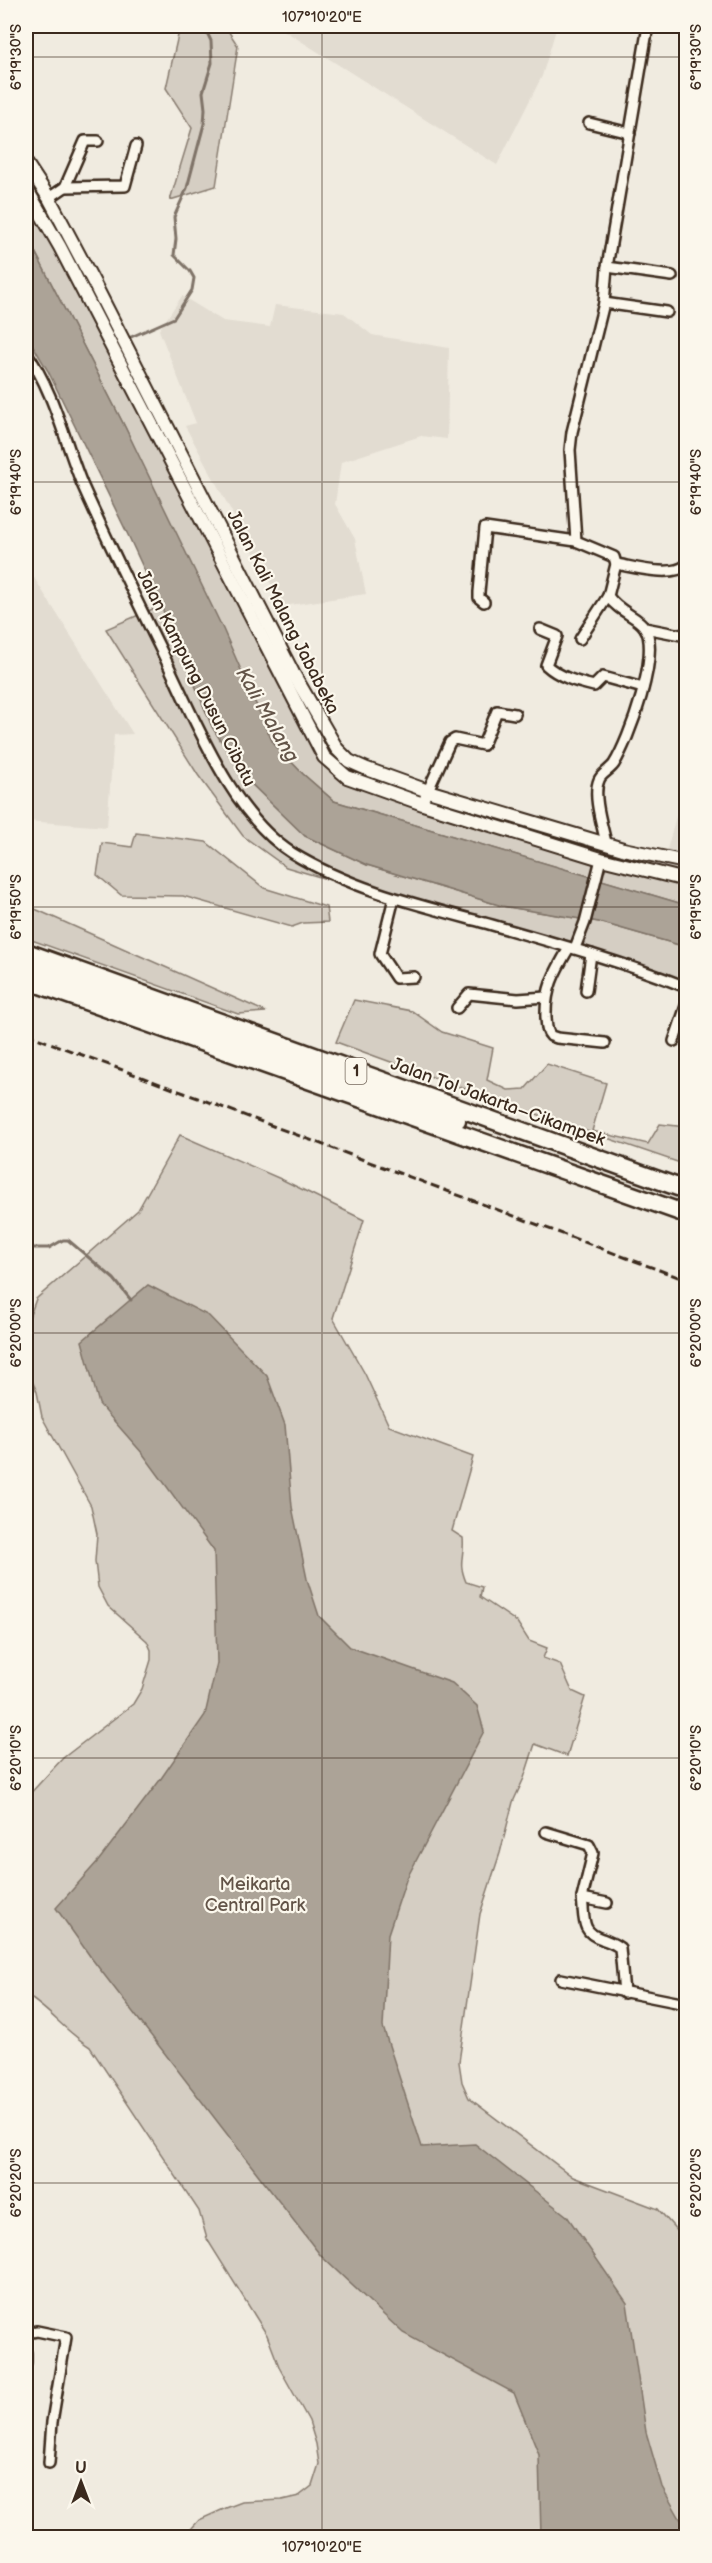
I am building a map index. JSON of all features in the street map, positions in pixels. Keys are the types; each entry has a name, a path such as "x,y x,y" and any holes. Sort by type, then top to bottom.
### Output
{"highway":[{"name":"Jalan Tol Jakarta–Cikampek","path":"26,952 687,1190"},
{"name":"1","path":"26,966 687,1201"},
{"name":"1","path":"26,982 687,1216"}],"main road":[{"name":"Jalan Kali Malang Jababeka","path":"26,163 49,198 322,727 337,749 349,761 366,769 428,791 606,843 687,862"},
{"name":"Jalan Kali Malang Jababeka","path":"26,188 60,247 324,758 347,777 423,804 601,859 687,880"},
{"path":"533,838 538,824"}],"street":[{"path":"576,541 570,450 572,432 604,303 607,267 648,26"},
{"path":"671,26 687,27"},
{"path":"589,123 630,133"},
{"path":"49,198 65,187 85,141 98,141"},
{"path":"65,187 126,186 136,146"},
{"path":"607,267 672,276"},
{"path":"604,303 667,312"},
{"name":"Jalan Kampung Dusun Cibatu","path":"26,352 42,376 82,482 106,536 203,736 237,798 255,821 289,851 343,881 394,898 572,948 687,987"},
{"path":"484,602 479,598 479,592 485,528 576,541 610,554 616,564 608,596 580,639"},
{"path":"616,564 670,572 687,565"},
{"path":"608,596 614,606 645,628 687,636"},
{"path":"606,843 596,792 599,779 614,764 643,688 651,660 650,641 645,628"},
{"path":"540,629 557,636 546,665 552,670 572,680 594,686 603,677 643,688"},
{"path":"423,804 452,740 483,745 498,711 515,714"},
{"path":"601,859 585,922 572,948 554,973 546,997 547,1031 551,1036 605,1043"},
{"path":"394,898 380,954 396,978 414,977"},
{"path":"586,991 591,954"},
{"path":"457,1008 469,994 518,999 546,997"},
{"path":"674,1041 687,1006"},
{"path":"546,1832 589,1845 591,1849 582,1898 588,1934 620,1948 624,1993"},
{"path":"582,1898 607,1903"},
{"path":"561,1979 601,1985 624,1993 687,2004"},
{"path":"26,2332 37,2331 66,2337 52,2422 49,2463"},
{"path":"26,2353 26,2362"}],"shaded area":[{"path":"277,26 557,26 542,76 497,165"},
{"path":"26,234 125,427 223,629 273,743 334,801 686,905 686,947 599,922 502,906 367,865 305,836 243,776 212,727 177,641 129,537 48,371 26,334"},
{"path":"182,296 223,321 270,327 275,305 344,313 372,335 449,348 447,439 421,436 341,462 335,504 355,539 366,594 283,606 185,426 196,423 159,330"},
{"path":"26,565 133,734 114,735 107,827 26,821"},
{"path":"686,798 686,862 665,857 680,802"},
{"path":"148,1285 209,1316 267,1376 285,1425 292,1507 307,1579 319,1616 350,1647 452,1683 477,1706 484,1731 406,1880 388,1934 383,2027 422,2147 475,2144 567,2216 627,2303 646,2432 662,2487 686,2529 686,2537 541,2537 539,2455 514,2393 403,2333 321,2256 92,1959 56,1908 99,1860 160,1780 205,1715 217,1663 214,1551 143,1454 99,1404 82,1341"}],"green space":[{"path":"172,26 225,26 238,46 216,186 170,200 192,128 166,88 179,31"},
{"path":"26,163 337,749 366,769 686,862 686,905 334,801 273,743 125,427 26,234"},
{"path":"162,605 305,836 367,865 502,906 599,922 686,947 686,981 615,956 391,898 286,867 243,836 198,775 106,629"},
{"path":"136,833 206,842 264,888 326,907 328,922 303,923 292,927 183,896 121,895 97,875 102,843 132,847"},
{"path":"26,905 266,1012 238,1014 26,938"},
{"path":"354,1000 412,1011 442,1032 493,1048 487,1080 508,1090 525,1089 547,1064 606,1083 592,1131 648,1144 660,1124 686,1127 686,1165 501,1102 336,1042"},
{"name":"Meikarta Central Park","path":"180,1135 283,1180 364,1220 333,1318 365,1374 389,1426 473,1457 452,1531 463,1538 462,1564 466,1582 482,1587 480,1597 517,1622 529,1641 547,1648 543,1658 560,1664 572,1691 585,1697 567,1756 535,1744 513,1802 500,1853 480,1914 459,2062 462,2082 469,2098 573,2177 658,2209 686,2241 686,2537 184,2537 199,2520 242,2502 282,2500 299,2496 312,2486 319,2464 316,2444 309,2421 280,2369 267,2335 207,2239 199,2211 90,2047 26,1995 26,1798 63,1758 133,1704 142,1689 151,1660 151,1650 147,1641 108,1606 98,1587 95,1561 97,1534 91,1506 42,1417 37,1392 26,1367 26,1326 36,1299 138,1210"}],"waterway":[{"path":"131,337 174,318 192,290 194,278 174,255 176,239 174,217 187,188 204,124 203,92 212,63 211,41 204,26"},
{"path":"26,381 33,377"},
{"path":"26,1183 28,1188 26,1198"},
{"path":"26,1236 33,1248 49,1248 63,1240 68,1240 114,1279 131,1300"}],"railway":[{"path":"26,1034 686,1280"}],"water label":[{"name":"Kali Malang","path":"267,715"}]}
